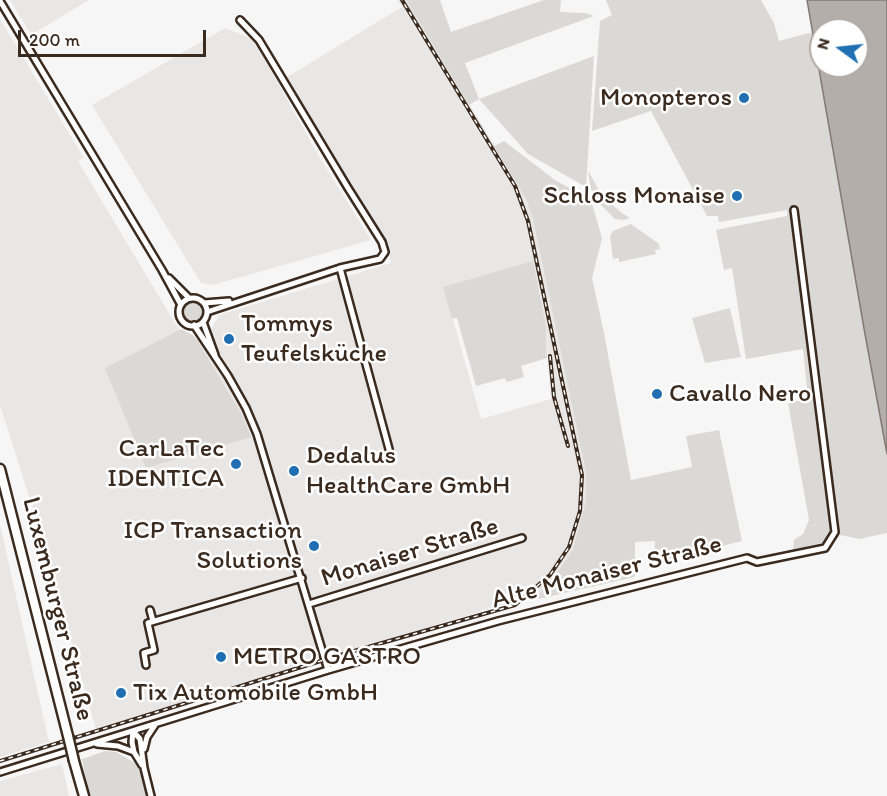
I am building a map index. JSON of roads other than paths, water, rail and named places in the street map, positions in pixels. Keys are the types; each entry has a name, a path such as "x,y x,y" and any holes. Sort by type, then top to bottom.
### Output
{"main road":[{"name":"Luxemburger Straße","path":"0,469 84,796"}],"street":[{"path":"0,2 181,305"},
{"path":"189,298 179,310 182,320 188,325 194,325 202,322 207,312 339,268 380,259 384,252 382,242 260,40 240,20"},
{"name":"Alte Monaiser Straße","path":"0,772 328,670 507,618 747,558 757,562 825,548 835,532 794,210"},
{"path":"339,268 389,449"},
{"path":"162,270 189,298 196,298 204,303 236,301"},
{"path":"204,303 207,312"},
{"name":"Monaiser Straße","path":"202,322 218,362"},
{"name":"Monaiser Straße","path":"194,325 246,408 257,434 328,670"},
{"name":"Monaiser Straße","path":"309,604 522,538"},
{"name":"Monaiser Straße","path":"153,621 302,578"},
{"path":"136,654 154,650 148,623 153,621 150,609"},
{"path":"144,653 146,665"},
{"path":"143,752 147,737 156,723"},
{"path":"134,730 132,742 134,752 144,768"},
{"path":"134,730 139,737 152,796"},
{"path":"92,743 118,746 134,752"}],"railway":[{"path":"0,761 340,655 515,605 550,575 569,547 580,511 582,475 528,221 515,186 402,0"},
{"path":"550,356 554,397 568,446"}],"place":[{"name":"Monopteros","path":"744,98"},
{"name":"Schloss Monaise","path":"737,196"},
{"name":"Tommys Teufelsküche","path":"229,339"},
{"name":"Cavallo Nero","path":"657,394"},
{"name":"CarLaTec IDENTICA","path":"236,464"},
{"name":"Dedalus HealthCare GmbH","path":"294,471"},
{"name":"ICP Transaction Solutions","path":"314,546"},
{"name":"METRO GASTRO","path":"221,657"},
{"name":"Tix Automobile GmbH","path":"121,693"}]}
